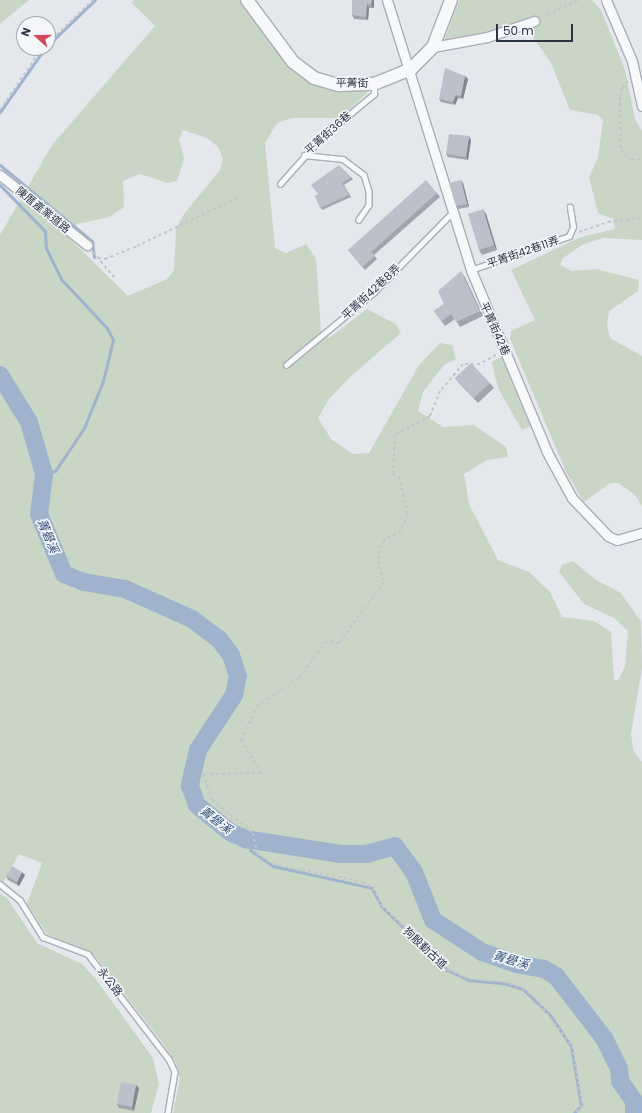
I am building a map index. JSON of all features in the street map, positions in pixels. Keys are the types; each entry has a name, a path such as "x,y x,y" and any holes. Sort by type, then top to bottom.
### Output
{"street":[{"name":"平菁街","path":"247,0 293,62 314,78 339,85 374,84 411,69 433,47 451,0"},
{"name":"平菁街42巷","path":"387,0 411,69 452,213 471,270 547,452 572,498 608,536 618,540 642,533"},
{"path":"606,0 636,73 642,106"},
{"path":"433,47 473,41 534,21"},
{"name":"陳厝產業道路","path":"0,175 87,245"}],"lane":[{"name":"平菁街36巷","path":"280,184 304,155 374,94 374,84"},
{"path":"304,155 343,159 364,175 369,191 369,205 359,220"},
{"name":"平菁街42巷11弄","path":"471,270 569,236 573,227 570,207"},
{"name":"平菁街42巷8弄","path":"286,365 373,293 452,213"},
{"name":"永公路","path":"0,884 20,900 43,937 88,954 169,1059 175,1072 168,1113"}],"path":[{"path":"56,36 94,0"},
{"path":"534,21 579,0"},
{"path":"0,110 37,56"},
{"path":"636,73 622,88 620,142 626,156 642,160"},
{"path":"115,278 98,258 105,259 136,246 241,196"},
{"path":"569,236 608,222 642,218"},
{"name":"狗殷勤古道","path":"504,350 480,364 463,364 440,391 430,416 395,435 393,475 399,476 407,515 401,531 384,540 380,550 378,561 384,582 339,643 326,641 298,678 258,705 241,740 261,773 203,774 212,800 253,833 253,849 273,864 363,882 373,888 382,906 448,970 469,979 517,986 536,999 572,1046 582,1105 575,1113"}],"green space":[{"path":"0,0 29,0 0,24"},
{"path":"134,0 241,0 310,82 330,89 369,91 340,118 292,118 277,123 265,143 275,248 286,253 306,244 316,259 321,331 329,338 367,309 396,324 401,333 350,377 329,399 318,418 331,439 353,454 369,453 419,365 440,343 452,345 456,359 444,365 423,392 418,411 443,427 474,425 506,447 508,457 487,460 464,474 469,504 498,560 529,572 550,592 562,617 594,621 611,632 614,681 619,679 625,666 628,631 614,618 584,604 559,572 562,565 573,561 596,580 621,593 641,622 642,668 631,734 633,750 642,762 642,1113 173,1113 180,1078 176,1063 164,1045 95,956 47,934 27,904 42,863 19,854 3,883 0,882 0,235 52,145 155,26 132,3","holes":["183,130 207,138 218,147 223,159 220,170 184,214 176,229 174,270 167,279 128,296 70,239 77,224 109,217 124,207 123,181 140,174 168,183 177,181 184,159 179,139"]},
{"path":"459,0 592,0 601,10 625,70 635,119 642,131 642,240 603,238 582,245 563,258 560,265 572,271 596,269 639,280 638,291 609,311 607,325 610,338 642,356 642,507 636,496 619,483 610,483 584,502 567,474 510,339 511,331 535,320 511,270 581,237 615,229 613,219 598,213 589,177 598,158 603,120 598,115 570,110 551,63 526,27 444,41"},
{"path":"501,357 531,426 522,430 498,388 492,362"},
{"path":"0,894 7,898 37,943 82,964 95,978 153,1058 159,1084 151,1113 0,1113"}],"building":[{"path":"352,0 372,0 371,5 367,4 366,17 352,15"},
{"path":"445,68 465,76 461,96 456,95 453,102 439,99"},
{"path":"449,134 469,136 466,157 446,154"},
{"path":"339,165 351,177 342,183 349,195 320,208 315,196 319,195 311,185"},
{"path":"426,180 437,193 371,252 375,256 362,267 348,250"},
{"path":"461,180 467,204 456,206 449,183"},
{"path":"483,209 494,245 479,250 468,214"},
{"path":"461,271 480,311 456,322 451,314 442,321 434,311 444,304 438,291"},
{"path":"471,363 490,383 474,398 455,378"},
{"path":"12,866 22,872 17,882 6,876"},
{"path":"121,1082 136,1085 132,1107 117,1104"}],"waterway":[{"path":"56,37 95,0"},
{"path":"0,112 39,56"},
{"path":"0,165 92,241 94,257"},
{"path":"0,185 45,231 46,248 61,279 107,328 113,340 103,381 84,428 55,471 44,474"},
{"name":"菁礐溪","path":"0,375 29,422 44,474 39,514 64,574 84,582 125,589 192,619 219,639 231,655 238,676 234,695 198,750 190,786 197,805 230,832 245,839 341,854 366,854 395,846 414,872 433,920 482,952 516,964 544,969 556,976 604,1038 619,1069 620,1081 634,1101 634,1113"},
{"name":"菁礐溪","path":"230,832 244,845"},
{"path":"250,850 273,866 372,888 381,906 447,970 468,980 504,983 523,989 550,1015 571,1046 581,1105 574,1113"}]}
